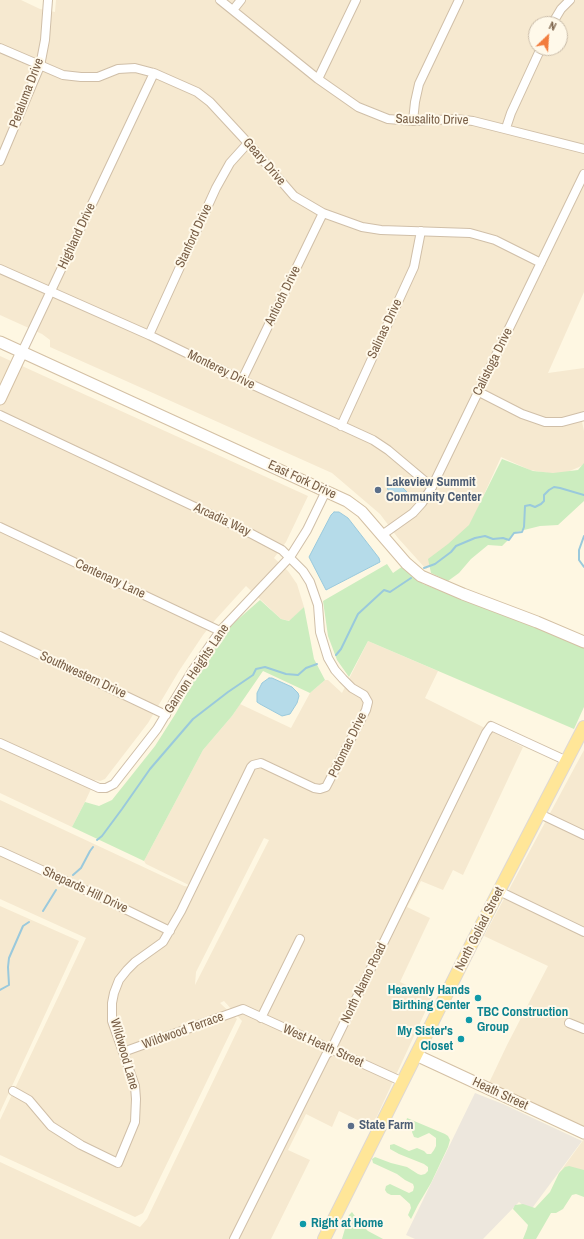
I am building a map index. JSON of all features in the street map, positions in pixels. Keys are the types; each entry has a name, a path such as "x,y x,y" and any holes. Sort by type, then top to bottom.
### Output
{"main road":[{"name":"North Goliad Street","path":"324,1239 499,891 583,733"}],"street":[{"name":"Petaluma Drive","path":"0,160 40,66 48,0"},
{"name":"Sausalito Drive","path":"220,0 318,79 358,106 388,119 413,121 473,121 506,128 584,149"},
{"path":"233,10 241,0"},
{"path":"318,79 356,0"},
{"path":"413,121 419,84 459,0"},
{"path":"557,16 561,9 570,0"},
{"name":"Geary Drive","path":"0,48 64,76 98,77 118,69 135,68 154,73 197,92 210,102 294,196 323,212 367,228 381,230 470,233 479,235 495,240 541,262"},
{"path":"506,128 511,113 537,56"},
{"name":"Highland Drive","path":"0,399 154,73"},
{"name":"Stanford Drive","path":"148,335 216,188 230,163 248,143"},
{"name":"Calistoga Drive","path":"382,535 414,513 432,486 584,174"},
{"name":"Antioch Drive","path":"242,380 323,212"},
{"name":"Salinas Drive","path":"341,426 414,267 421,231"},
{"name":"Monterey Drive","path":"0,269 148,335 373,440 388,450 432,486"},
{"name":"East Fork Drive","path":"0,342 347,501 362,512 406,563 421,576 584,642"},
{"path":"479,392 522,414 545,422 562,422 584,416"},
{"name":"Arcadia Way","path":"0,416 273,544 290,557 303,571 310,582 318,605 320,632 323,646 328,658 343,680 366,698"},
{"name":"Gannon Heights Lane","path":"0,743 93,786 106,788 114,784 166,715 192,671 220,631 290,557 308,530 326,491"},
{"name":"Centenary Lane","path":"0,527 220,631"},
{"name":"Southwestern Drive","path":"0,636 166,715"},
{"name":"Potomac Drive","path":"257,763 265,764 314,788 323,789 328,784 366,710 368,702 366,698"},
{"name":"North Alamo Road","path":"234,1239 326,1055 331,1050 491,726 567,761"},
{"name":"Wildwood Lane","path":"13,1091 29,1100 51,1126 81,1145 118,1163 135,1122 136,1099 135,1086 112,1021 112,1003 114,992 119,980 127,970 163,942 170,931 251,768 257,763"},
{"path":"540,814 584,835"},
{"name":"Shepards Hill Drive","path":"0,851 170,931"},
{"path":"499,891 584,932"},
{"path":"261,1018 300,939"},
{"name":"West Heath Street","path":"243,1010 403,1082"},
{"name":"Wildwood Terrace","path":"123,1052 243,1010"},
{"path":"569,1023 584,1029"},
{"name":"Heath Street","path":"416,1055 584,1132"}],"shaded area":[{"path":"0,0 21,0 40,9 55,12 56,0 584,0 584,292 548,373 584,368 584,411 580,413 584,431 584,465 560,475 530,470 501,457 468,530 426,569 398,538 380,514 332,473 50,347 50,340 42,334 0,315"},
{"path":"0,356 308,496 286,542 274,558 288,571 297,584 304,607 290,621 281,619 246,586 203,635 179,671 148,723 105,779 100,781 95,780 72,827 0,793"},
{"path":"368,641 438,671 425,698 523,747 463,875 453,870 443,890 421,881 407,907 430,918 400,982 432,997 372,1127 339,1111 332,1127 306,1114 288,1150 310,1160 271,1239 0,1239 0,1162 140,1227 147,1219 242,1021 224,1001 220,1003 237,1019 143,1213 135,1217 0,1155 0,1120 86,938 0,899 0,800 184,886 195,888 146,864 144,861 203,750 232,716 240,704 291,728 310,693 325,680 328,680 342,693","holes":["264,838 269,840 195,985 196,972"]},
{"path":"584,750 584,1127 489,1083 548,966 484,936"},
{"path":"0,906 79,941 0,1112"},
{"path":"475,1093 503,1104 582,1141 530,1211 519,1202 483,1239 415,1239 406,1235"},
{"path":"584,1139 584,1191 560,1172"}],"green space":[{"path":"502,459 533,471 553,473 578,470 584,463 584,501 558,525 540,526 516,532 502,546 488,545 471,559 459,573 448,581 431,573 428,559 448,544 469,525"},
{"path":"387,564 393,573 403,566 423,584 554,633 584,648 584,707 574,729 368,641 349,677 337,660 328,636 323,601"},
{"path":"260,600 281,619 289,621 304,607 314,659 325,680 310,693 263,671 232,716 203,750 144,861 72,827 85,802 99,806 112,800 155,746 176,713 198,673 227,629"},
{"path":"407,1118 445,1134 450,1140 431,1183 411,1219 408,1215 411,1208 410,1204 400,1195 391,1195 385,1190 386,1186 390,1184 409,1193 413,1191 413,1184 397,1174 373,1163 372,1159 375,1157 407,1167 421,1175 428,1171 428,1167 424,1164 390,1149 390,1145 394,1144 409,1151 417,1148 427,1154 431,1154 434,1150 436,1146 436,1138 429,1133 418,1138 414,1137 412,1132 413,1128 406,1122"},
{"path":"569,1166 584,1170 584,1197 576,1194 572,1195 563,1209 556,1213 551,1213 536,1239 523,1239 528,1225 513,1209 515,1205 523,1204 535,1208 550,1192 559,1173 565,1167"},
{"path":"352,1212 368,1231 383,1239 342,1239 349,1215"}],"water":[{"path":"392,482 396,486 402,487 407,492 405,495 402,497 397,497 394,500 391,499 391,493 387,487 388,484"},
{"path":"334,512 339,512 348,518 379,558 380,562 326,590 309,557"},
{"path":"269,678 292,687 298,693 299,696 297,703 290,714 282,716 257,702 257,693 262,683"}],"waterway":[{"path":"424,568 435,564 451,552 456,546 475,538 485,536 493,539 503,538 509,540 514,533 522,532 524,527 525,506 530,505 535,507 541,504 544,501 544,495 554,487 584,495"},
{"path":"584,536 579,550 579,560 584,567"},
{"path":"336,655 341,649 358,614 384,590 390,592 411,578"},
{"path":"97,840 102,836 150,769 193,719 253,675 256,669 265,667 286,674 298,675 306,668 317,664"},
{"path":"73,875 81,868 93,847"},
{"path":"43,911 56,890"},
{"path":"0,990 9,985 9,958 23,926 29,922"}],"place":[{"name":"Lakeview Summit Community Center","path":"378,490"},
{"name":"Heavenly Hands Birthing Center","path":"478,998"},
{"name":"TBC Construction Group","path":"469,1020"},
{"name":"My Sister's Closet","path":"461,1039"},
{"name":"State Farm","path":"351,1126"},
{"name":"Right at Home","path":"303,1224"}]}
